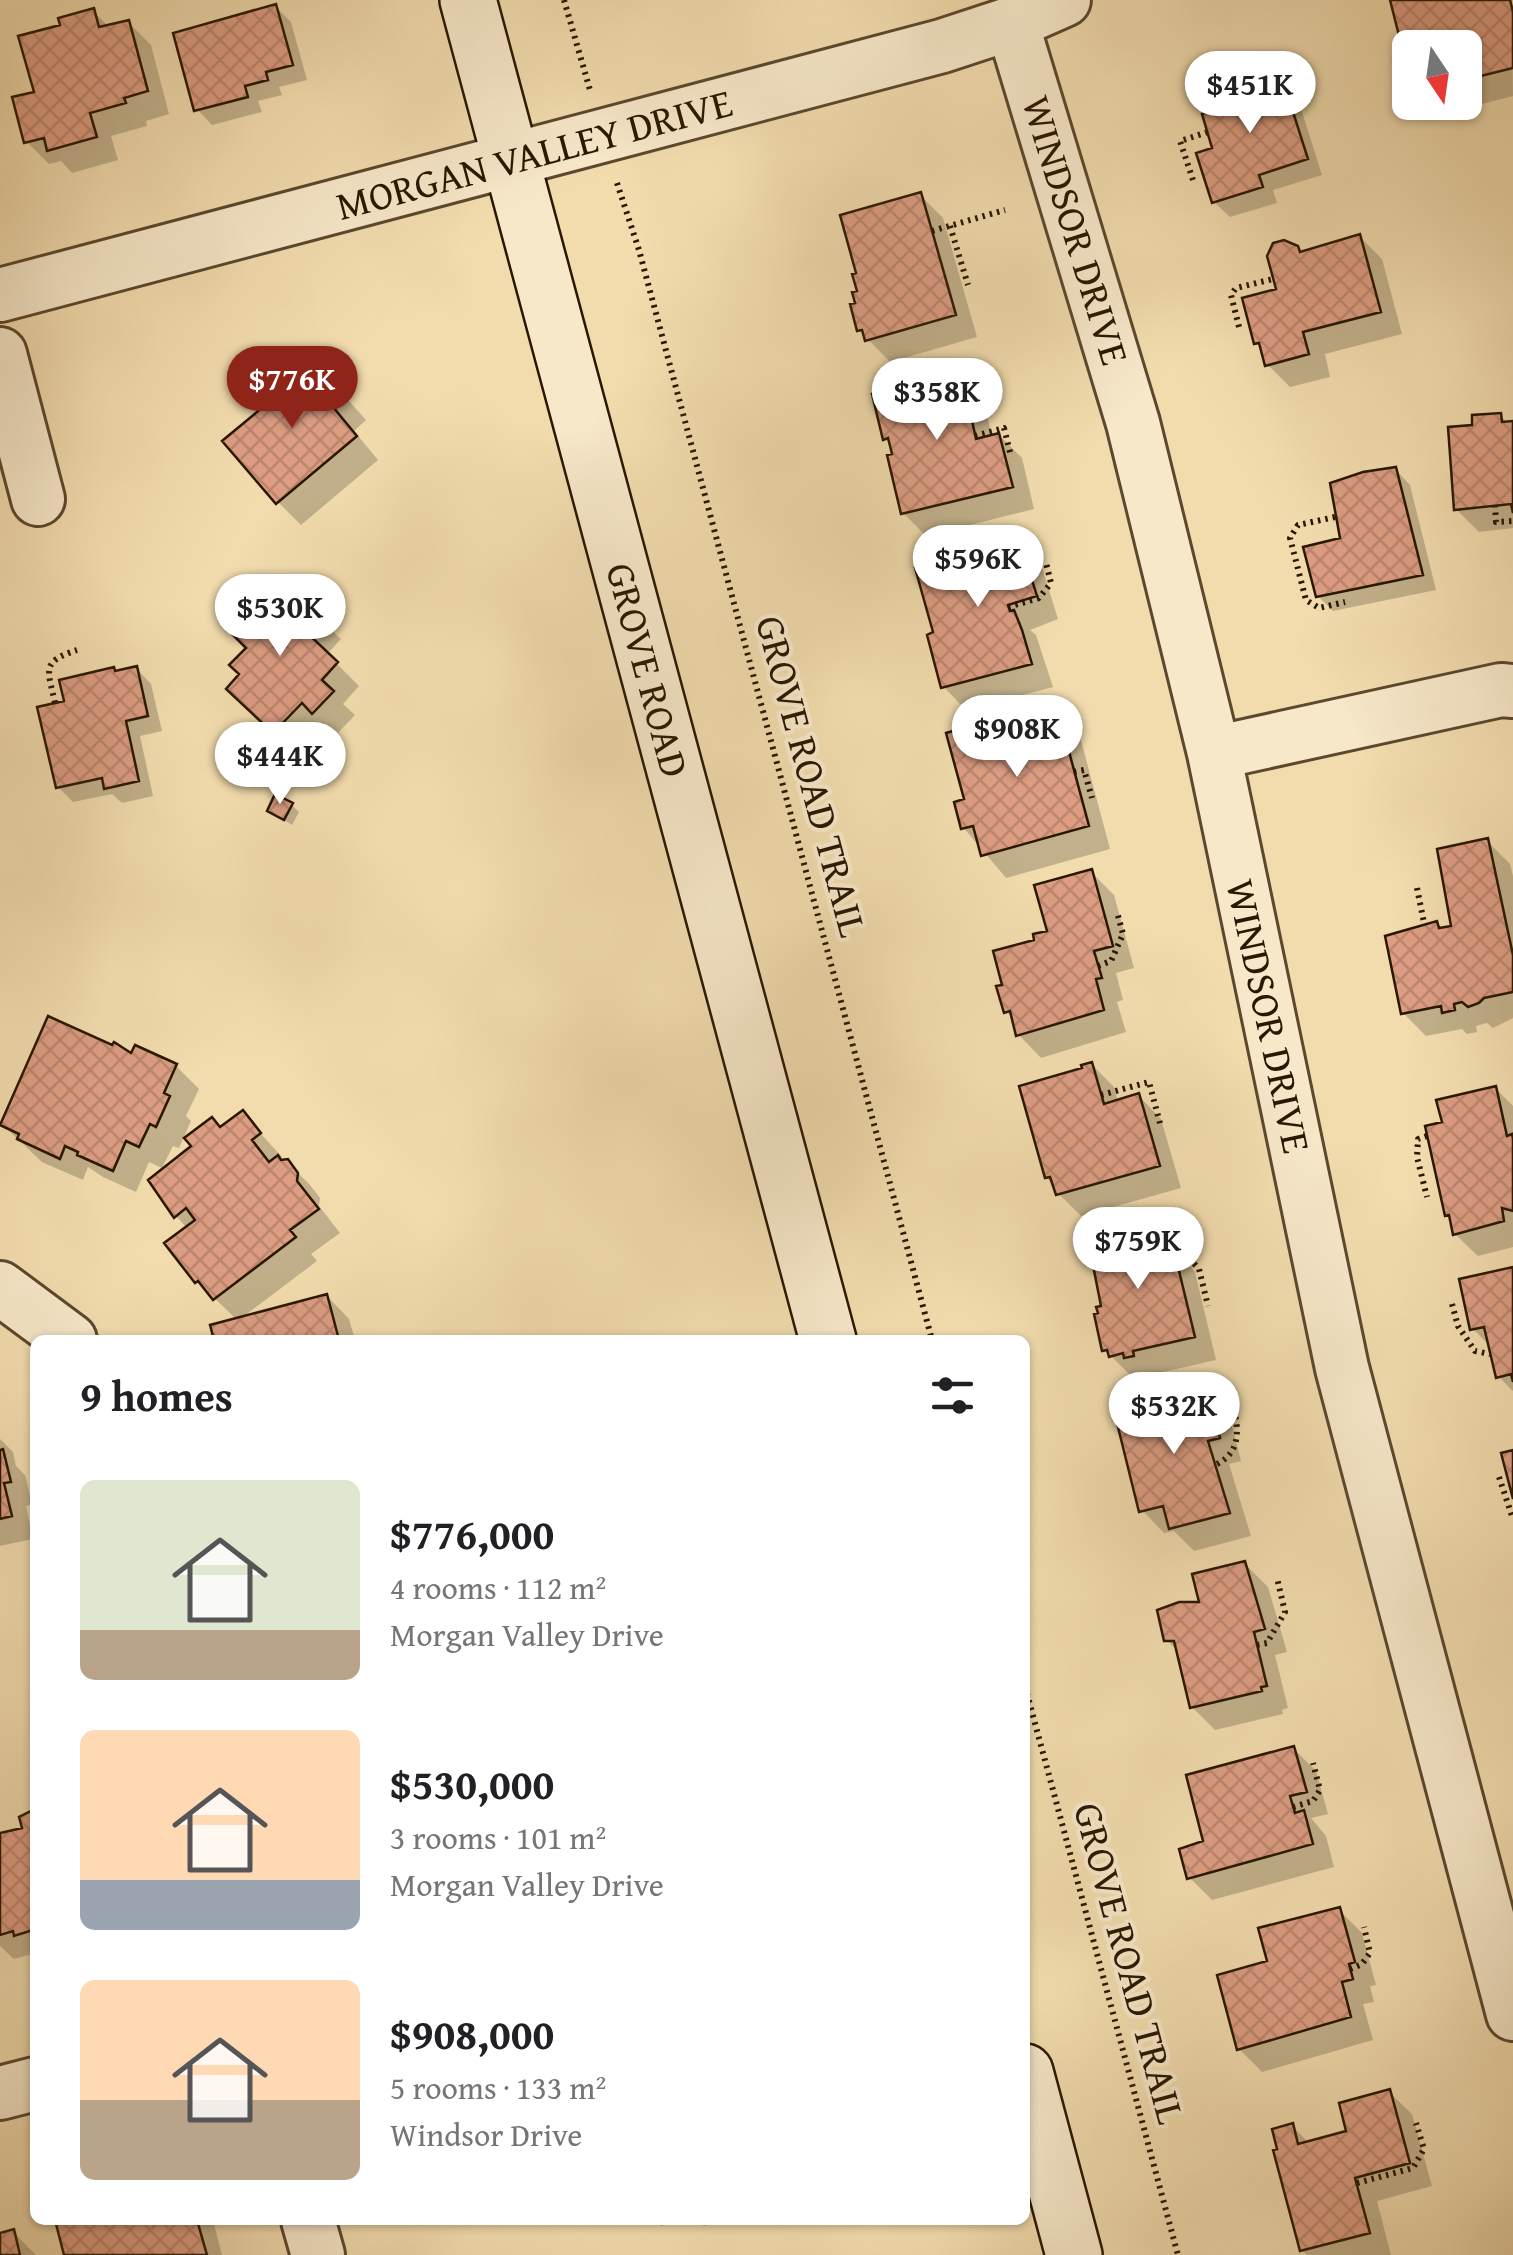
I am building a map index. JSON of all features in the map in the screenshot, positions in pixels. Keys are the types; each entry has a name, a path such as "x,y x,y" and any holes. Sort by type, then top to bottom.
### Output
{"street":[{"name":"GROVE ROAD","path":"468,0 827,1335"},
{"name":"MORGAN VALLEY DRIVE","path":"0,295 905,56 1012,23 1064,0"},
{"name":"WINDSOR DRIVE","path":"1012,23 1127,396 1214,753 1342,1368 1513,2014"},
{"path":"0,354 38,499"},
{"path":"1214,753 1513,690"},
{"path":"0,1288 63,1335"},
{"path":"0,2093 30,2085"},
{"path":"1030,2091 1074,2255"},
{"path":"309,2225 318,2255"}],"path":[{"path":"564,0 585,72"},
{"path":"1193,180 1180,141 1208,132"},
{"path":"932,231 1005,210"},
{"path":"950,226 968,285"},
{"name":"GROVE ROAD TRAIL","path":"632,229 931,1335"},
{"path":"1239,327 1231,295 1236,288 1273,279"},
{"path":"975,436 1004,428 1012,456"},
{"path":"1495,505 1496,522 1513,521"},
{"path":"1335,517 1298,526 1290,538 1306,600 1319,608 1344,602"},
{"path":"1008,607 1039,598 1050,584 1046,563"},
{"path":"55,703 50,662 77,650"},
{"path":"1074,772 1084,770 1092,798"},
{"path":"1417,888 1424,923"},
{"path":"1098,966 1111,962 1123,934 1117,912"},
{"path":"1101,1095 1149,1082 1162,1127"},
{"path":"1428,1136 1418,1139 1416,1157 1428,1196"},
{"path":"1176,1256 1186,1254 1199,1268 1208,1306"},
{"path":"1452,1304 1458,1326 1475,1350 1490,1354"},
{"path":"1217,1464 1226,1460 1236,1444 1238,1422 1233,1406"},
{"path":"1499,1477 1513,1519"},
{"path":"1257,1646 1268,1643 1285,1612 1276,1578"},
{"name":"GROVE ROAD TRAIL","path":"1030,1705 1178,2255"},
{"path":"1293,1807 1313,1801 1320,1790 1313,1763"},
{"path":"1350,1968 1362,1964 1370,1952 1364,1928"},
{"path":"1356,2184 1413,2168 1424,2150 1416,2123"}],"building":[{"path":"1390,0 1510,0 1513,68 1482,76 1482,30 1398,30"},
{"path":"276,4 293,65 266,72 268,80 245,86 248,97 194,111 173,33"},
{"path":"94,8 99,27 129,20 148,91 124,98 126,103 90,113 97,137 47,151 44,138 24,143 12,97 34,92 18,36 60,25 58,18"},
{"path":"1279,68 1308,159 1259,175 1263,187 1212,203 1196,153 1212,148 1202,114 1224,106 1218,87"},
{"path":"921,192 956,315 865,341 862,330 857,331 850,304 855,303 852,292 857,291 852,274 856,273 840,215"},
{"path":"1360,234 1381,312 1303,332 1309,354 1265,366 1259,343 1254,344 1242,298 1276,289 1267,256 1273,243 1284,240 1298,246 1300,252"},
{"path":"314,358 345,396 333,407 357,436 276,504 222,441 263,407 255,398 294,366 299,372"},
{"path":"961,370 976,439 999,433 1013,487 901,514 887,455 892,454 888,438 883,440 872,394 898,388 897,380 931,371 932,377"},
{"path":"1501,413 1502,422 1513,421 1513,513 1511,504 1454,510 1448,427 1472,425 1472,415"},
{"path":"1396,467 1423,575 1316,597 1303,547 1340,538 1330,483"},
{"path":"1016,529 1037,596 1008,605 1010,611 1014,610 1032,664 941,688 927,635 933,632 915,568 972,553 969,543"},
{"path":"283,580 320,614 305,631 338,662 322,680 334,691 312,714 302,703 273,733 226,689 239,674 229,665 246,648 230,632"},
{"path":"137,666 148,716 126,721 139,781 104,789 102,778 56,788 37,707 64,701 59,680 114,667 115,671"},
{"path":"1056,703 1089,826 981,856 973,826 961,829 954,802 964,799 946,733"},
{"path":"275,794 293,803 284,820 267,811"},
{"path":"1488,838 1513,955 1513,992 1484,998 1468,1007 1462,1002 1454,1004 1455,1010 1442,1013 1441,1006 1401,1014 1385,936 1437,921 1439,928 1451,926 1437,849"},
{"path":"1092,869 1113,946 1094,951 1102,978 1096,979 1104,1010 1016,1036 1010,1011 1004,1013 996,986 1002,985 993,951 1034,940 1033,934 1047,931 1034,885"},
{"path":"48,1016 112,1045 114,1042 131,1053 135,1045 177,1064 164,1093 170,1096 156,1127 150,1124 139,1147 126,1141 113,1171 65,1146 60,1159 17,1139 19,1134 0,1125"},
{"path":"1092,1062 1104,1104 1139,1093 1160,1166 1056,1195 1050,1177 1045,1178 1019,1086"},
{"path":"1496,1086 1507,1136 1512,1134 1513,1139 1513,1211 1502,1208 1504,1221 1453,1235 1449,1215 1445,1216 1425,1126 1442,1122 1436,1100"},
{"path":"243,1110 261,1133 252,1140 269,1162 278,1155 281,1160 288,1159 298,1173 297,1181 319,1209 290,1230 296,1237 213,1300 164,1243 195,1220 186,1208 174,1218 148,1180 191,1146 184,1138 212,1117 220,1127"},
{"path":"1155,1224 1165,1239 1160,1250 1173,1246 1195,1337 1133,1351 1134,1356 1124,1358 1123,1353 1109,1357 1107,1350 1102,1351 1094,1314 1098,1313 1096,1307 1101,1306 1088,1240"},
{"path":"1513,1267 1513,1382 1511,1374 1496,1378 1484,1327 1470,1330 1459,1279"},
{"path":"327,1294 338,1335 213,1335 210,1325"},
{"path":"1207,1388 1220,1438 1208,1441 1230,1513 1169,1529 1163,1506 1139,1512 1114,1411"},
{"path":"3,1449 11,1482 4,1483 12,1516 0,1519 0,1450"},
{"path":"1513,1450 1513,1499 1501,1453"},
{"path":"1245,1561 1265,1629 1254,1632 1267,1686 1261,1687 1262,1691 1190,1708 1174,1641 1164,1641 1157,1610 1179,1602 1199,1602 1192,1574"},
{"path":"1294,1746 1307,1792 1290,1796 1295,1813 1304,1810 1313,1844 1187,1879 1179,1849 1203,1841 1186,1775"},
{"path":"30,1812 30,1931 0,1935 0,1833 22,1828 19,1817"},
{"path":"1340,1907 1355,1962 1349,1964 1353,1979 1342,1982 1351,2017 1237,2050 1217,1975 1267,1961 1258,1928"},
{"path":"1390,2089 1410,2163 1355,2178 1370,2233 1300,2251 1273,2150 1277,2149 1272,2129 1293,2123 1298,2144 1346,2131 1339,2103"},
{"path":"56,2225 198,2225 207,2255 64,2255"},
{"path":"14,2229 20,2255 0,2255 0,2233"}]}
